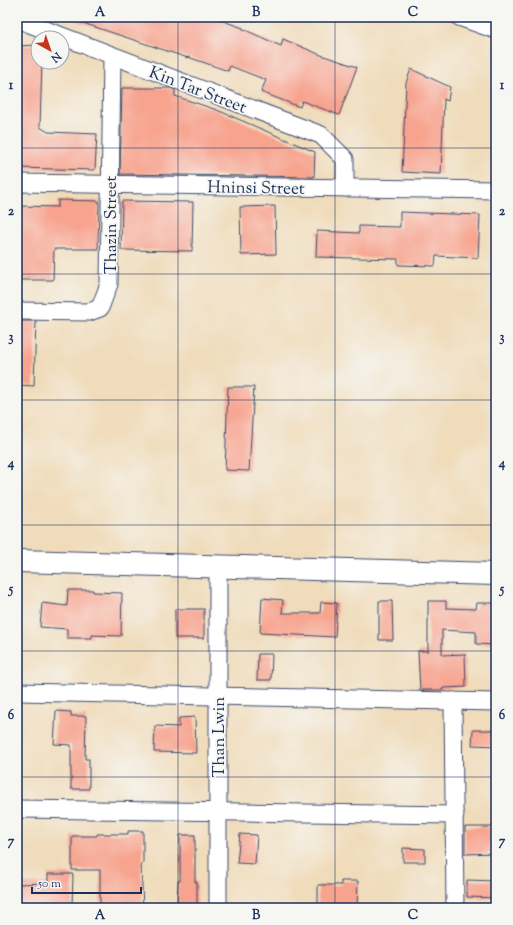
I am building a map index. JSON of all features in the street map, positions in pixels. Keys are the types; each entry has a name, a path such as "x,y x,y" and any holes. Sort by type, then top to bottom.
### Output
{"main road":[{"path":"17,562 496,574"}],"street":[{"path":"459,17 496,30"},
{"name":"Kin Tar Street","path":"17,18 321,136 346,159 345,188"},
{"name":"Thazin Street","path":"17,311 89,312 100,308 109,284 112,56"},
{"name":"Hninsi Street","path":"17,183 496,190"},
{"name":"Than Lwin","path":"218,567 218,908"},
{"path":"17,692 496,702"},
{"path":"453,701 455,908"},
{"path":"17,809 455,815"}],"building":[{"path":"72,17 212,17 243,28 281,46 283,39 321,55 357,67 339,115 302,101 300,107 261,92 266,80 230,66 228,71 71,19"},
{"path":"30,45 30,70 42,70 40,127 48,132 97,134 95,170 17,168 17,46"},
{"path":"411,69 450,87 448,101 444,99 441,174 402,172 406,83"},
{"path":"122,88 171,88 175,90 175,96 217,110 315,152 314,177 120,174"},
{"path":"58,200 99,201 98,249 54,249 53,280 19,280 21,206 58,207"},
{"path":"122,201 193,202 192,251 121,250"},
{"path":"275,206 276,254 241,255 240,207"},
{"path":"400,212 480,215 478,258 436,256 435,266 398,265 398,259 316,257 317,231 359,233 359,226 400,227"},
{"path":"17,321 36,321 34,386 17,385"},
{"path":"228,387 254,387 249,471 225,470"},
{"path":"68,590 93,590 93,592 122,593 121,636 92,635 92,638 67,638 67,629 40,627 42,603 67,606"},
{"path":"262,598 283,600 282,613 320,613 321,602 337,603 335,637 260,633"},
{"path":"379,601 392,601 393,640 379,640"},
{"path":"428,601 446,601 446,608 476,609 477,603 496,603 496,645 476,644 476,632 442,630 442,655 465,654 466,687 443,688 443,690 420,690 418,651 428,651"},
{"path":"175,609 204,609 204,638 175,638"},
{"path":"258,654 272,654 271,680 257,680"},
{"path":"56,711 71,712 71,716 86,716 85,759 89,759 89,789 71,789 71,745 54,744"},
{"path":"195,717 196,753 154,752 155,726 179,727 179,718"},
{"path":"473,730 496,730 496,746 472,745"},
{"path":"465,827 496,827 496,853 465,854"},
{"path":"128,831 143,831 143,864 141,864 143,908 100,908 100,870 72,870 72,836 128,834"},
{"path":"240,834 257,835 255,864 237,863"},
{"path":"180,835 195,835 195,882 197,882 197,906 177,906 178,881 180,881"},
{"path":"403,848 425,849 425,862 403,862"},
{"path":"48,874 73,874 72,908 17,908 17,884 48,883"},
{"path":"467,880 496,881 496,898 467,897"},
{"path":"341,881 358,881 357,908 318,908 318,885 341,885"}]}
